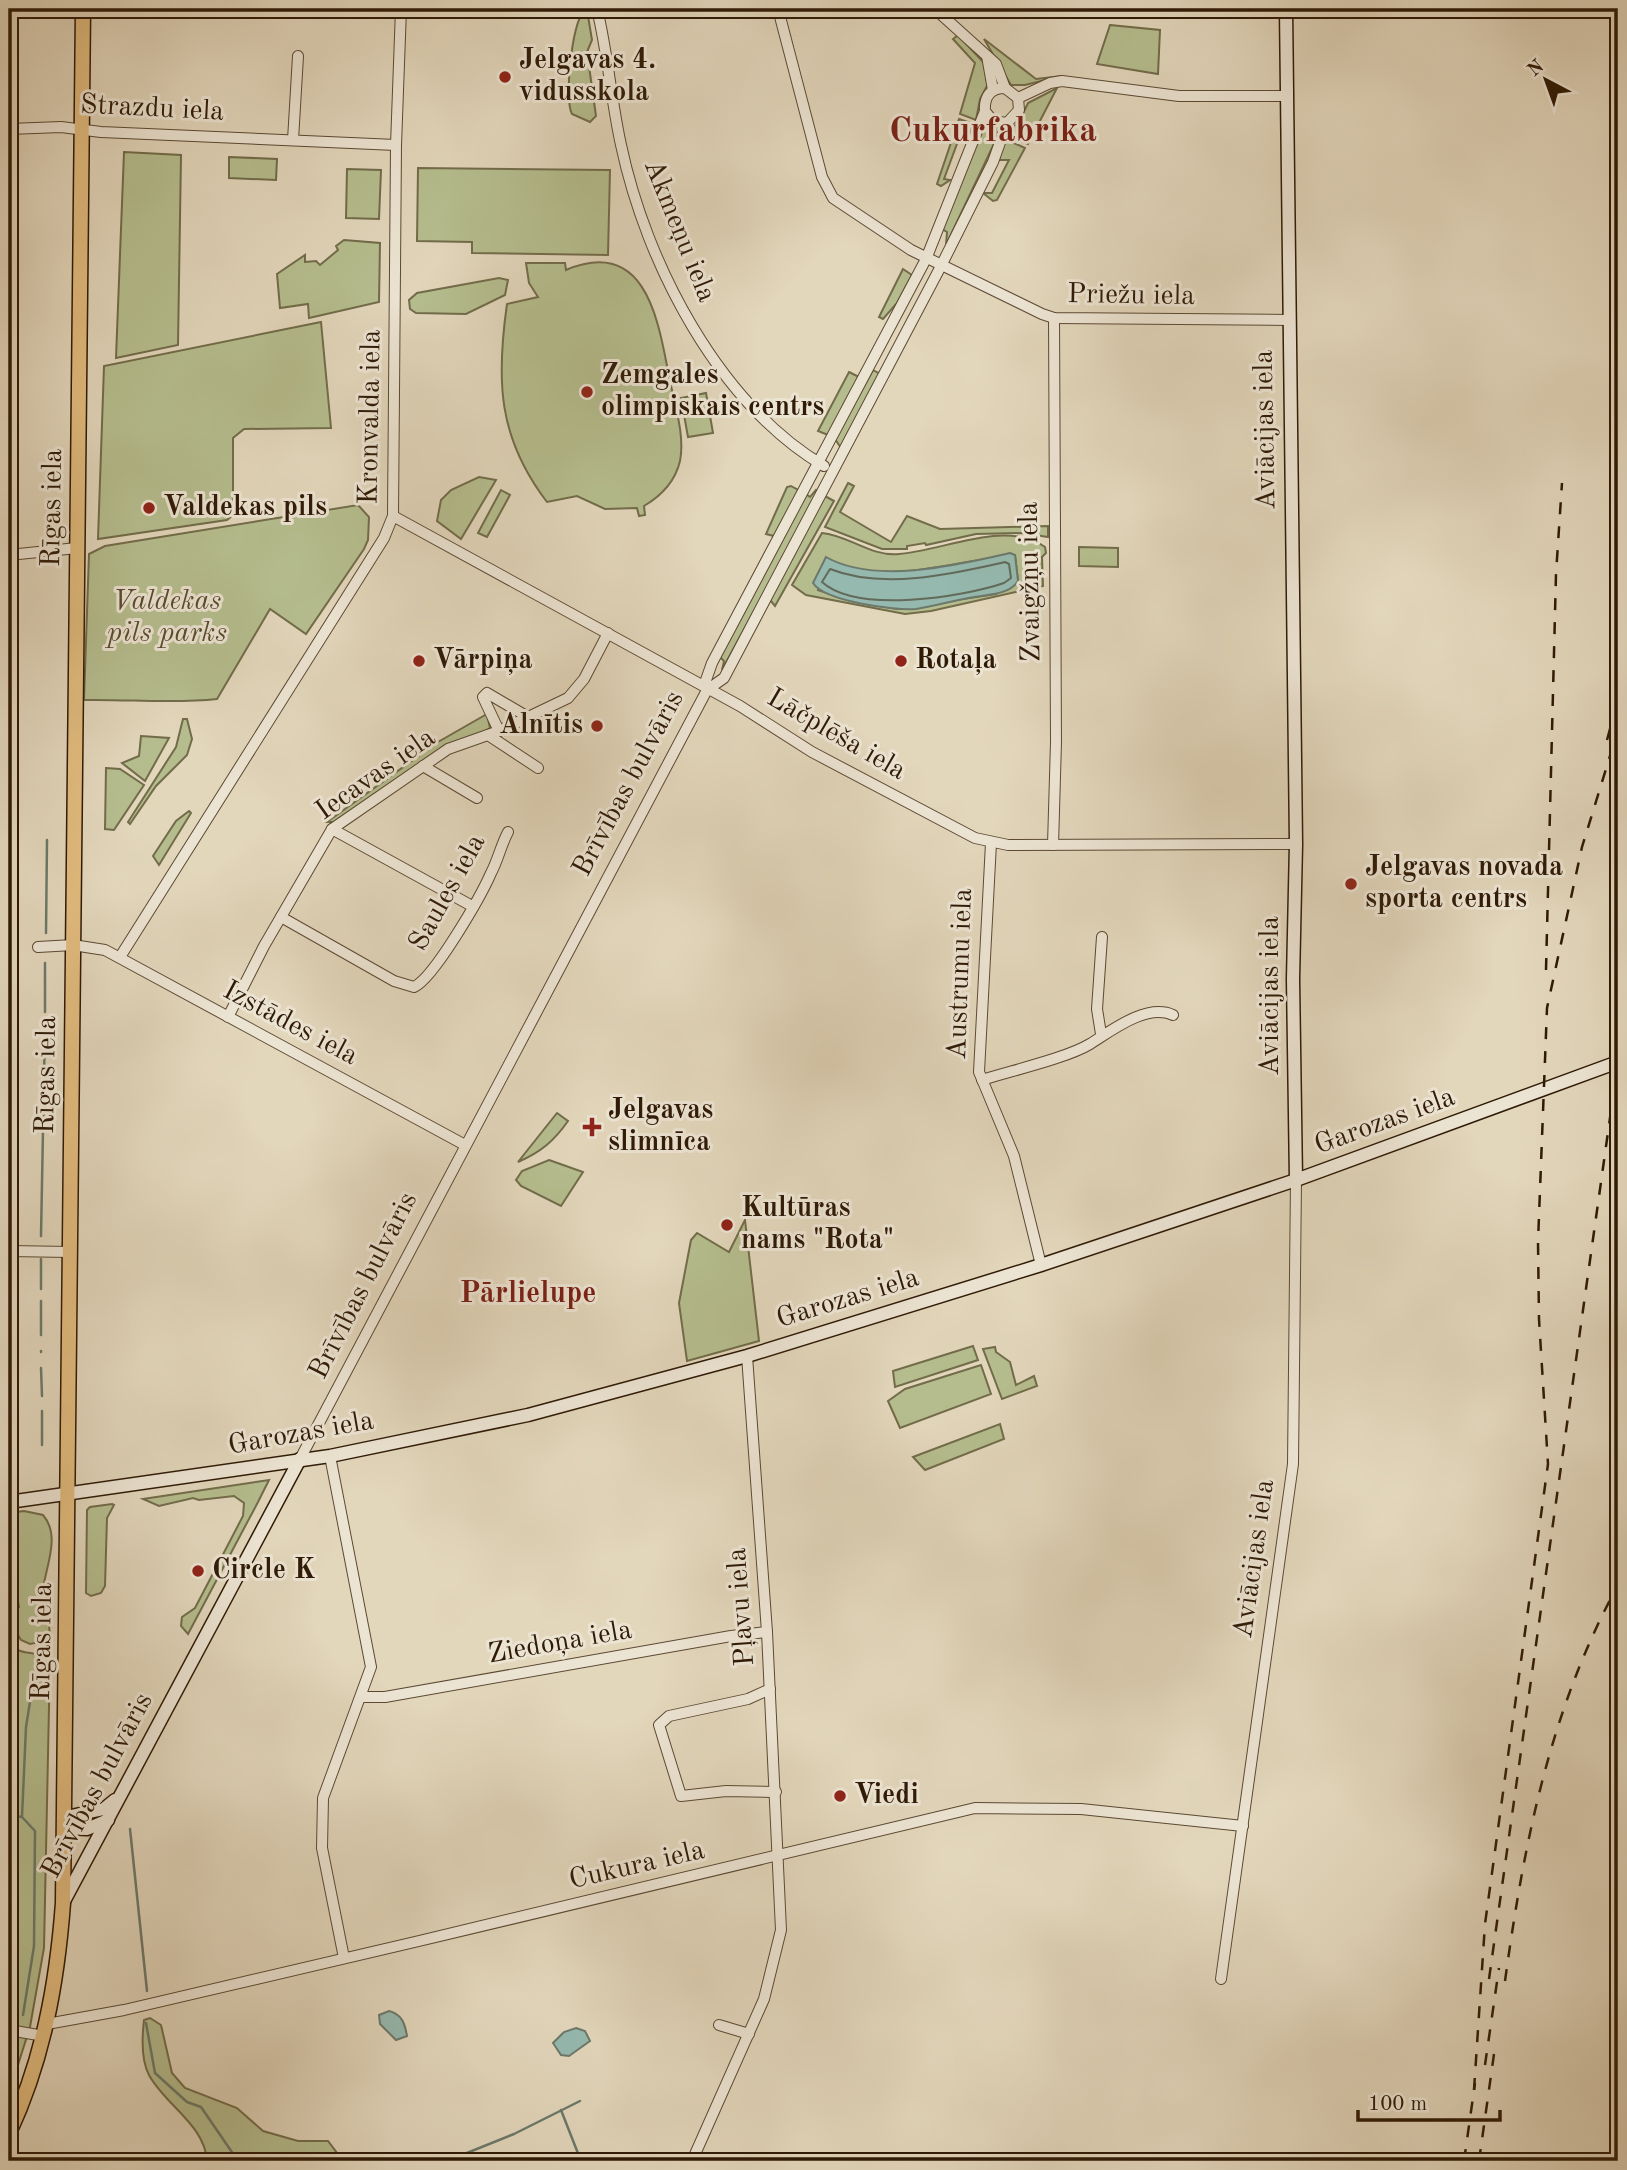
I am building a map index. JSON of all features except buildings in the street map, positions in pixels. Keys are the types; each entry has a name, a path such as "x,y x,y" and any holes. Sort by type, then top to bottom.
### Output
{"main road":[{"name":"Rīgas iela","path":"9,2133 30,2081 45,2030 59,1957 66,1822 83,9"},
{"name":"Aviācijas iela","path":"1286,9 1296,844 1293,979 1296,1180"},
{"name":"Garozas iela","path":"9,1502 330,1456 528,1415 747,1356 1041,1265 1296,1180 1618,1062"},
{"name":"Brīvības bulvāris","path":"63,1903 300,1460"},
{"path":"66,1822 104,1809 121,1796"},
{"path":"66,1822 87,1829 108,1820"}],"street":[{"name":"Kronvalda iela","path":"120,957 389,530 393,516 396,145 401,9"},
{"name":"Akmeņu iela","path":"597,9 621,146 648,231 672,288 718,365 741,397 771,429 833,471"},
{"path":"778,9 822,177 833,198 852,213 941,266"},
{"path":"935,9 996,64 1004,88 1018,98 1050,83 1062,81 1179,96 1286,96"},
{"path":"987,55 993,90 1004,88"},
{"path":"293,140 298,56"},
{"name":"Brīvības bulvāris","path":"707,690 706,680 712,663 926,258 985,111 987,95 993,90"},
{"name":"Brīvības bulvāris","path":"300,1460 707,690 724,678 941,266 993,162 1007,123 1019,110 1018,98"},
{"path":"985,111 993,121 1007,123"},
{"name":"Strazdu iela","path":"9,129 81,128 102,132 396,145"},
{"name":"Priežu iela","path":"941,266 1054,318 1290,320"},
{"name":"Zvaigžņu iela","path":"1053,845 1056,742 1054,318"},
{"name":"Lāčplēša iela","path":"393,516 608,633 812,751 948,824 991,843 1296,844"},
{"path":"9,555 77,548"},
{"name":"Iecavas iela","path":"228,1017 331,829 448,749 488,735 558,704 576,691 608,633"},
{"path":"499,730 482,697 487,693 528,717"},
{"path":"488,735 538,768"},
{"path":"423,766 477,798"},
{"path":"331,829 472,906"},
{"name":"Saules iela","path":"281,917 394,981 414,987 428,976 472,906 492,872 508,832"},
{"name":"Austrumu iela","path":"991,843 978,1049 982,1080 1014,1156 1041,1265"},
{"path":"1101,1034 1097,1009 1102,937"},
{"name":"Izstādes iela","path":"38,947 92,947 120,957 466,1144"},
{"path":"982,1080 1090,1044 1101,1034 1149,1013 1165,1011 1173,1015"},
{"name":"Aviācijas iela","path":"1221,1979 1293,1464 1296,1180"},
{"path":"9,1251 70,1252"},
{"name":"Pļavu iela","path":"692,2161 764,1999 780,1946 776,1791 747,1356"},
{"path":"330,1456 370,1659 370,1674 323,1798 321,1824 324,1863 344,1958"},
{"name":"Ziedoņa iela","path":"361,1698 398,1695 718,1638 767,1632"},
{"path":"770,1689 748,1699 669,1716 659,1725 681,1796 726,1791 776,1791"},
{"name":"Cukura iela","path":"45,2030 975,1808 1081,1810 1243,1826"},
{"path":"719,2025 749,2034"},
{"path":"9,2030 45,2030"}],"green space":[{"path":"583,13 588,16 592,40 587,52 596,116 590,122 572,114 569,94 573,46"},
{"path":"1110,25 1160,30 1158,74 1097,64"},
{"path":"958,35 985,64 988,84 980,99 976,120 960,114 975,63 953,39"},
{"path":"984,39 1036,79 1062,76 1025,85 1011,85"},
{"path":"1057,88 1028,144 1006,135 1020,120 1028,103"},
{"path":"959,119 974,124 970,131 961,133 944,179 950,180 941,186 937,184"},
{"path":"984,120 1001,129 946,245 947,232 942,229"},
{"path":"1005,139 1025,148 997,200 993,201 983,193 992,193 1009,160 999,160"},
{"path":"124,152 181,155 178,345 116,358"},
{"path":"229,157 277,159 276,180 229,178"},
{"path":"418,168 610,170 608,255 472,253 472,242 417,241"},
{"path":"347,169 381,170 379,219 346,218"},
{"path":"344,240 380,243 379,302 309,318 308,304 280,308 277,274 305,255 305,262 316,261 320,265 338,250 336,246"},
{"name":"Zemgales olimpiskais centrs","path":"526,263 565,263 566,270 594,263 616,265 632,276 645,292 661,336 679,421 681,451 675,475 662,493 644,506 645,515 639,516 637,508 605,509 577,496 547,502 519,455 504,408 502,358 507,304 538,297 529,283"},
{"path":"903,269 912,275 897,303 883,319 879,317"},
{"path":"499,278 508,280 505,295 466,314 416,313 410,309 409,300 417,293"},
{"name":"Valdekas pils parks","path":"321,322 331,428 244,429 233,438 233,515 227,520 98,539 104,366"},
{"path":"873,370 880,374 841,448 835,439"},
{"path":"849,372 859,377 828,435 818,431"},
{"path":"706,393 713,433 688,437 681,398"},
{"path":"479,477 496,480 461,539 437,521 441,500 451,490"},
{"path":"848,483 854,486 840,512 891,542 907,516 940,529 1048,526 1048,537 1022,533 976,534 926,545 907,546 907,549 882,549 825,527"},
{"path":"791,486 800,491 774,536 766,534 787,487"},
{"path":"501,490 510,495 487,537 478,533"},
{"path":"816,490 818,492 722,670 724,661 720,657 806,494 810,497"},
{"path":"823,495 834,501 775,606 770,600"},
{"name":"Valdekas pils parks","path":"358,505 369,517 368,540 306,634 270,609 217,699 84,700 89,554 105,546"},
{"path":"822,533 889,554 916,552 993,536 1030,539 1045,547 1046,553 1042,557 1043,586 931,611 905,614 806,595 792,585","holes":["1015,555 1018,580 996,594 897,609 851,601 818,590 826,558 848,567 895,572"]},
{"path":"1079,547 1118,548 1118,567 1079,566"},
{"path":"487,714 490,728 336,822 327,822 438,742"},
{"path":"183,719 187,719 192,739 187,755 156,786 130,824 128,822 176,747"},
{"path":"141,736 169,738 145,781 122,763 139,756"},
{"path":"106,768 120,769 144,785 114,830 105,829"},
{"path":"189,811 191,813 159,865 153,856 176,821"},
{"path":"557,1113 568,1121 563,1128 540,1150 518,1162"},
{"path":"549,1160 583,1172 561,1206 521,1186 516,1180 522,1171"},
{"path":"745,1220 759,1341 687,1361 679,1303 691,1240 697,1233 729,1252"},
{"path":"973,1346 978,1360 895,1387 893,1371"},
{"path":"995,1347 996,1352 1010,1362 1016,1385 1034,1376 1037,1386 1002,1399 983,1349"},
{"path":"981,1365 991,1394 900,1428 888,1401 905,1389"},
{"path":"1000,1424 1004,1439 925,1470 913,1457"},
{"path":"269,1480 188,1634 181,1626 182,1617 195,1608 243,1516 244,1503 234,1496 199,1500 193,1498 159,1506 143,1499"},
{"path":"114,1505 107,1518 105,1586 101,1593 91,1596 86,1593 87,1510 90,1507"},
{"path":"24,1511 43,1515 51,1533 52,1543 43,1591 47,1591 50,1640 30,1644 21,1640 15,1630 12,1608 19,1607 9,1548 9,1513"},
{"path":"9,1644 19,1651 50,1659 44,1948 30,2027 9,2093"},
{"path":"150,2018 161,2025 172,2073 185,2088 237,2108 263,2131 298,2141 328,2141 337,2153 335,2161 207,2161 205,2148 192,2126 156,2086 146,2069 143,2055 144,2020"}],"water":[{"path":"1010,553 1015,555 1018,581 1009,589 916,609 845,600 831,595 813,583 826,557 868,570 892,571 942,567"},
{"path":"389,2011 402,2020 407,2036 396,2040 380,2024 379,2015"},
{"path":"576,2028 585,2031 590,2041 569,2056 561,2055 553,2043 564,2032"}],"waterway":[{"path":"46,933 47,840"},
{"path":"45,963 45,1012"},
{"path":"41,1236 45,1024"},
{"path":"41,1259 41,1289"},
{"path":"41,1301 41,1335"},
{"path":"41,1368 42,1396"},
{"path":"42,1411 42,1445"},
{"path":"23,2015 34,1946 35,1831 22,1817 26,1727 37,1658"},
{"path":"9,1815 22,1817"},
{"path":"130,1829 147,1991"},
{"path":"146,2023 155,2073 187,2102 201,2107 238,2161"},
{"path":"447,2161 514,2134 580,2101"},
{"path":"561,2110 581,2161"}],"railway":[{"path":"1546,970 1556,574 1562,483"},
{"path":"1607,740 1618,700"},
{"path":"1474,2090 1485,1924 1548,1464 1539,1319 1538,1242 1547,1008 1582,847 1618,730"},
{"path":"1489,1979 1618,1061"},
{"path":"1505,1981 1531,1828 1557,1728 1594,1632 1618,1585"},
{"path":"1485,2065 1499,1968"},
{"path":"1479,2161 1494,2054"},
{"path":"1464,2161 1475,2083"}],"place":[{"name":"Jelgavas 4. vidusskola","path":"505,77"},
{"name":"Zemgales olimpiskais centrs","path":"587,392"},
{"name":"Valdekas pils","path":"149,508"},
{"name":"Vārpiņa","path":"419,661"},
{"name":"Rotaļa","path":"901,661"},
{"name":"Alnītis","path":"597,726"},
{"name":"Jelgavas novada sporta centrs","path":"1351,884"},
{"name":"Jelgavas slimnīca","path":"592,1127"},
{"name":"Kultūras nams \"Rota\"","path":"727,1225"},
{"name":"Circle K","path":"198,1571"},
{"name":"Viedi","path":"840,1796"}],"district":[{"name":"Cukurfabrika","path":"993,131"},
{"name":"Pārlielupe","path":"528,1294"}]}
